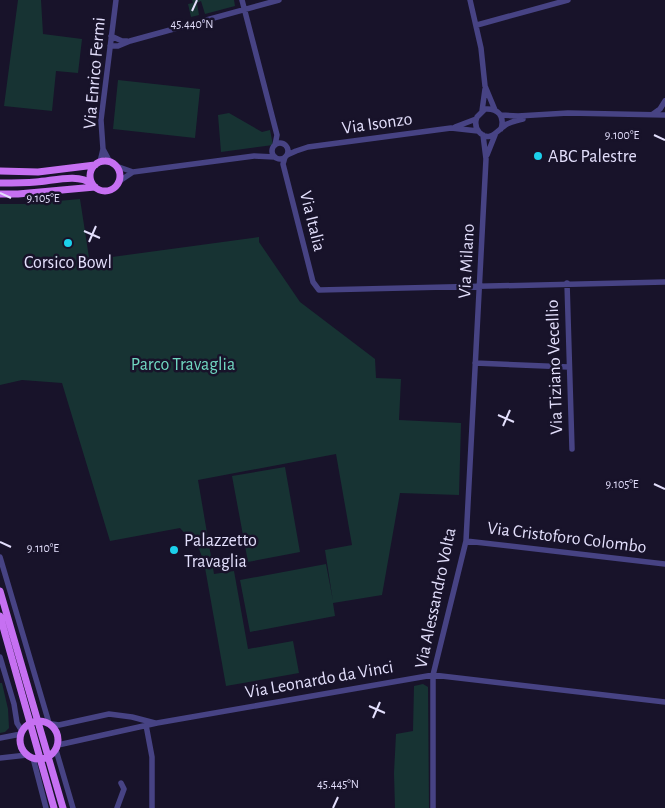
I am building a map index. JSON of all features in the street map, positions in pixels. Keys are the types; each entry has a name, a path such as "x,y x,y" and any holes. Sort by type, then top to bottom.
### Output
{"main road":[{"path":"0,171 38,172 113,164 120,173 114,188 107,191 100,190 86,180 75,179 0,183"},
{"path":"75,179 95,166"},
{"path":"93,186 90,178 95,166"},
{"path":"0,194 18,194 93,186"},
{"path":"0,591 34,721 41,759 54,808"},
{"path":"0,616 34,721 48,757 62,808"},
{"path":"34,721 50,723 58,734 57,747 48,757 41,759 30,756 20,745 21,733 34,721"}],"street":[{"name":"Via Enrico Fermi","path":"113,164 104,149 101,120 116,0"},
{"path":"242,0 276,134 272,153 275,157"},
{"path":"110,46 118,46 130,41 279,0"},
{"path":"470,0 477,25 485,86 482,111 476,119 476,127 480,133 487,136 495,135 516,120 534,115"},
{"path":"477,25 568,0"},
{"path":"112,36 122,41 130,41"},
{"path":"485,86 495,110 503,120 501,129"},
{"path":"653,115 665,101"},
{"path":"482,111 488,109 495,110"},
{"path":"501,116 568,113 665,115"},
{"name":"Via Isonzo","path":"286,156 308,147 451,128 476,119"},
{"name":"Via Isonzo","path":"451,128 480,133"},
{"name":"Via Milano","path":"475,363 486,159 480,133"},
{"path":"118,182 133,172 254,156 266,155 280,159 286,156 288,148 276,134"},
{"name":"Via Milano","path":"486,159 495,135"},
{"path":"254,156 274,146 284,144"},
{"name":"Via Isonzo","path":"284,144 308,147"},
{"name":"Via Enrico Fermi","path":"95,166 104,149"},
{"name":"Via Italia","path":"286,156 284,164 312,282 319,290 479,286"},
{"path":"113,164 133,172"},
{"path":"479,286 665,282"},
{"name":"Via Tiziano Vecellio","path":"567,283 572,449"},
{"path":"475,363 569,367"},
{"name":"Via Alessandro Volta","path":"434,808 433,675 466,541 475,363"},
{"name":"Via Cristoforo Colombo","path":"466,541 665,564"},
{"path":"0,557 50,723"},
{"path":"0,657 21,733 0,738"},
{"name":"Via Leonardo da Vinci","path":"57,747 146,725 433,675 665,702"},
{"name":"Via Leonardo da Vinci","path":"50,723 59,725 109,714 157,723"},
{"path":"146,725 152,757 152,808"},
{"path":"57,747 73,808"},
{"path":"0,758 30,756 46,808"},
{"path":"117,808 124,789 120,783"}],"green space":[{"path":"18,0 41,0 43,34 82,39 78,73 56,71 52,111 4,106"},
{"path":"192,0 234,0 235,6 205,14 201,1 197,3 199,15 191,17 188,4 193,3"},
{"path":"118,80 200,89 195,138 113,129"},
{"path":"229,113 262,132 270,130 273,145 221,152 218,115"},
{"name":"Parco Travaglia","path":"80,199 90,264 112,260 112,257 259,237 259,242 300,302 375,359 376,378 401,379 399,420 461,423 459,495 400,493 382,595 333,603 335,616 250,632 240,580 326,564 333,601 325,550 352,545 336,454 198,480 214,574 234,571 248,649 293,641 299,673 226,686 204,562 199,549 180,528 110,541 62,383 22,380 0,385 0,204 25,204"},
{"path":"285,467 300,552 248,562 232,476"},
{"path":"0,683 2,683 8,709 9,728 5,732 0,733"},
{"path":"423,684 428,687 429,808 395,808 396,734 413,731 414,686"}],"place":[{"name":"ABC Palestre","path":"538,156"},
{"name":"Corsico Bowl","path":"68,243"},
{"name":"Palazzetto Travaglia","path":"174,550"}]}
